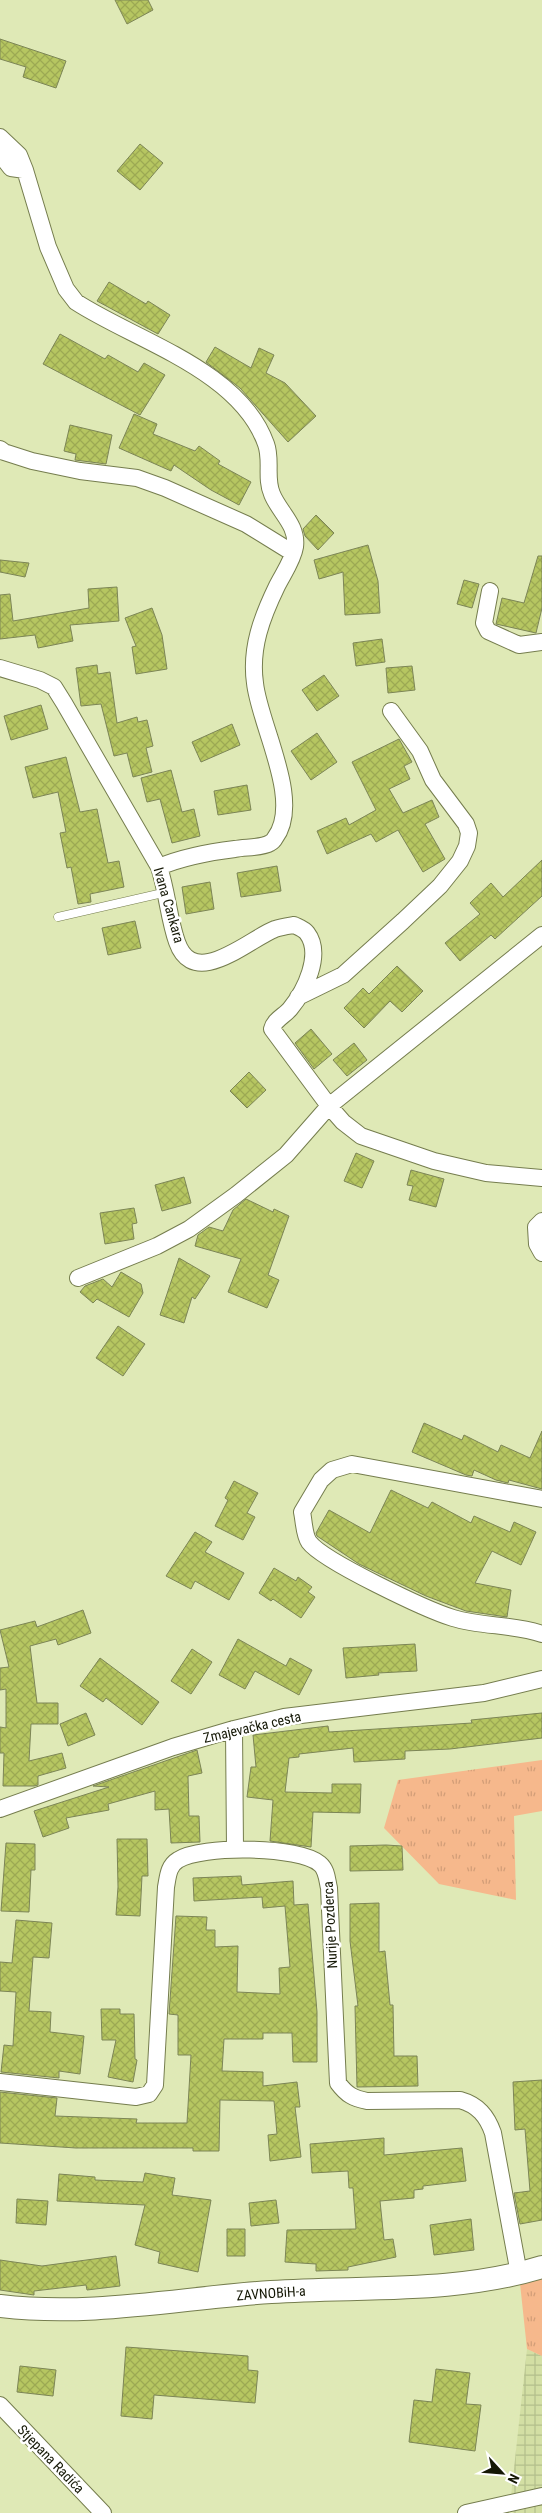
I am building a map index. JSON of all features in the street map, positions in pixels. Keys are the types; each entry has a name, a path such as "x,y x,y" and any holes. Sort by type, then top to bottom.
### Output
{"main road":[{"name":"ZAVNOBiH-a","path":"0,2306 34,2310 99,2310 271,2292 456,2284 519,2274 542,2267"}],"street":[{"path":"0,137 19,155 48,247 66,289 76,302 167,350 214,381 237,400 252,418 267,445 268,474 272,494 291,524 295,540 293,553 268,604 255,644 254,681 258,704 278,764 284,798 282,821 276,837 269,844 222,851 172,862 160,867"},
{"path":"0,154 11,168 25,170"},
{"path":"0,449 32,461 146,481 246,524 293,553"},
{"path":"490,591 484,623 488,631 519,645 542,642"},
{"name":"Ivana Cankara","path":"0,668 40,680 54,687 160,867 177,942 184,955 196,961 219,960 274,930 294,925 306,931 312,943 313,961 298,997 289,1010 273,1024 272,1029 329,1106"},
{"path":"298,997 343,975 440,886 460,861 468,846 469,833 466,824 433,780 420,751 391,711"},
{"path":"78,1278 150,1249 188,1229 236,1195 286,1155 329,1106 542,935"},
{"path":"329,1106 343,1122 361,1136 434,1161 486,1173 542,1178"},
{"path":"542,1220 536,1227 537,1244 542,1253"},
{"path":"542,1499 352,1464 332,1470 322,1480 302,1512 308,1540 322,1555 427,1608 452,1618 489,1626 530,1630 542,1634"},
{"name":"Zmajevačka cesta","path":"0,1809 173,1747 284,1717 484,1693 542,1679"},
{"path":"234,1729 235,1848"},
{"name":"Nurije Pozderca","path":"0,2082 136,2098 149,2094 155,2085 165,1897 169,1869 178,1860 194,1854 235,1848 313,1858 322,1865 327,1874 338,2083 346,2094 367,2101 460,2100 472,2104 481,2112 488,2120 493,2133 519,2274"},
{"name":"Stjepana Radića","path":"0,2405 103,2513"},
{"path":"466,2513 542,2496"}],"lane":[{"path":"58,917 167,892"}],"shaded area":[{"path":"527,2349 542,2356 542,2513 513,2513 511,2496"}],"green space":[{"path":"542,1760 542,1811 514,1816 516,1900 439,1884 384,1828 398,1780"},
{"path":"542,2267 542,2356 527,2349 519,2274"}],"building":[{"path":"115,0 148,0 153,10 127,24"},
{"path":"0,39 66,61 56,88 23,77 26,67 0,59"},
{"path":"140,144 163,163 140,190 117,171"},
{"path":"109,282 146,304 148,301 170,315 158,334 97,301"},
{"path":"60,334 105,359 108,355 138,372 144,363 165,375 140,415 43,364"},
{"path":"215,347 251,368 259,348 274,355 266,373 285,383 316,416 288,442 240,388 206,362"},
{"path":"134,414 157,424 153,434 195,451 199,446 220,461 218,464 251,482 239,505 211,490 174,465 171,471 119,448"},
{"path":"70,425 112,435 106,464 75,460 76,454 64,451"},
{"path":"316,515 334,533 318,550 305,536 303,529"},
{"path":"368,545 378,581 380,613 345,615 343,572 319,579 314,560"},
{"path":"538,556 542,556 542,608 536,633 496,624 502,598 524,603"},
{"path":"0,560 29,563 25,577 0,572"},
{"path":"464,580 479,584 472,608 457,604"},
{"path":"117,587 119,621 70,625 73,641 38,648 35,635 0,639 0,595 10,594 13,621 89,608 88,589"},
{"path":"152,608 162,635 167,669 136,674 132,647 136,646 125,618"},
{"path":"382,639 385,662 356,666 353,643"},
{"path":"97,665 98,674 110,672 117,723 137,717 138,722 147,720 153,746 146,748 152,772 133,777 127,753 114,756 101,704 81,706 76,668"},
{"path":"412,666 415,690 388,693 386,668"},
{"path":"324,675 339,696 317,711 302,690"},
{"path":"41,705 48,729 11,740 4,716"},
{"path":"232,724 240,745 201,762 192,742"},
{"path":"317,733 337,762 311,780 291,751"},
{"path":"399,739 412,762 404,766 410,779 389,789 403,813 432,800 439,817 425,824 445,859 423,872 398,830 376,842 371,834 327,854 317,831 346,818 349,825 376,810 352,762"},
{"path":"66,757 80,812 97,809 108,863 119,861 124,887 90,894 91,902 78,904 71,867 67,868 60,833 66,832 58,792 33,798 25,767"},
{"path":"171,770 182,812 194,809 200,836 172,843 160,799 147,802 141,778"},
{"path":"247,785 251,810 218,815 214,791"},
{"path":"542,860 542,896 495,939 491,935 460,961 445,943 480,914 470,903 491,883 503,897"},
{"path":"277,866 281,891 241,897 237,873"},
{"path":"210,882 214,909 186,914 182,887"},
{"path":"135,921 141,948 108,955 102,928"},
{"path":"397,966 423,991 402,1012 390,1001 364,1028 344,1008 363,988 369,994"},
{"path":"311,1029 332,1054 314,1069 295,1043"},
{"path":"354,1043 367,1060 347,1076 333,1060"},
{"path":"249,1072 266,1090 247,1108 230,1091"},
{"path":"356,1153 374,1161 362,1188 344,1181"},
{"path":"411,1170 444,1179 436,1207 409,1200 413,1186 407,1185"},
{"path":"184,1177 191,1203 162,1211 155,1185"},
{"path":"246,1199 273,1212 274,1209 289,1216 268,1275 279,1280 267,1308 228,1292 241,1259 195,1246 198,1235 209,1227 223,1231 233,1210"},
{"path":"134,1208 137,1223 132,1224 134,1239 105,1244 100,1213"},
{"path":"179,1258 210,1276 195,1299 192,1297 184,1323 160,1315"},
{"path":"121,1272 141,1284 143,1293 129,1317 97,1299 93,1303 80,1292 85,1286 103,1279 112,1287"},
{"path":"118,1326 145,1344 123,1376 96,1358"},
{"path":"424,1423 462,1440 464,1435 498,1452 501,1445 530,1458 542,1431 542,1489 509,1480 508,1483 496,1480 474,1470 472,1476 466,1475 412,1452"},
{"path":"234,1481 258,1493 247,1513 255,1517 243,1540 215,1526 228,1500 225,1498"},
{"path":"391,1490 428,1508 432,1502 471,1523 474,1516 510,1532 514,1522 536,1532 521,1565 492,1551 475,1583 511,1590 507,1617 466,1611 426,1596 359,1564 317,1536 316,1533 329,1510 370,1533"},
{"path":"195,1532 212,1542 205,1552 244,1573 229,1600 195,1581 191,1589 166,1576"},
{"path":"274,1568 296,1581 298,1577 312,1587 308,1592 315,1597 301,1618 273,1599 271,1601 259,1593"},
{"path":"83,1610 91,1633 58,1645 56,1639 30,1646 37,1703 58,1703 58,1724 31,1724 29,1761 62,1753 66,1768 38,1776 38,1785 3,1786 4,1753 0,1753 0,1727 6,1728 6,1689 0,1690 0,1668 9,1667 0,1630 35,1621 37,1627"},
{"path":"238,1639 286,1666 290,1658 312,1670 299,1695 255,1671 245,1689 219,1675"},
{"path":"415,1644 417,1671 378,1673 379,1675 346,1678 343,1648"},
{"path":"192,1649 212,1662 191,1694 171,1681"},
{"path":"100,1658 159,1702 142,1725 106,1698 103,1702 80,1686"},
{"path":"86,1713 95,1735 68,1746 60,1724"},
{"path":"542,1713 542,1738 450,1749 405,1751 405,1759 354,1762 353,1748 299,1754 299,1757 289,1758 285,1792 332,1793 332,1784 361,1784 360,1813 313,1812 311,1847 270,1841 273,1800 247,1797 251,1767 256,1767 253,1735 328,1726 329,1732 472,1723 471,1720"},
{"path":"197,1750 202,1773 188,1776 189,1816 199,1816 200,1842 171,1843 169,1809 155,1810 155,1791 108,1804 109,1810 66,1818 69,1828 43,1837 34,1811 109,1787 93,1786"},
{"path":"117,1839 147,1839 148,1876 142,1876 140,1916 116,1915 118,1887"},
{"path":"6,1843 35,1844 35,1870 31,1870 29,1912 1,1911"},
{"path":"350,1846 402,1846 403,1870 350,1871"},
{"path":"241,1876 242,1885 293,1881 294,1905 308,1904 317,2012 317,2062 293,2062 292,2033 263,2033 263,2039 224,2039 222,2071 263,2072 263,2086 297,2082 300,2107 295,2107 301,2157 270,2161 268,2135 277,2134 274,2101 220,2100 219,2151 193,2151 193,2148 76,2148 0,2143 0,2092 57,2098 55,2116 137,2119 136,2123 187,2123 191,2055 178,2055 178,2015 169,2014 176,1916 207,1917 206,1930 215,1930 215,1947 238,1946 237,1992 280,1994 279,1968 290,1967 285,1906 263,1908 262,1897 194,1901 193,1878"},
{"path":"379,1903 379,1952 385,1951 390,2005 393,2005 394,2056 417,2056 418,2086 357,2087 355,2006 358,2006 350,1941 350,1904"},
{"path":"16,1920 52,1923 49,1958 33,1957 29,2011 51,2012 50,2032 84,2036 80,2074 59,2071 59,2078 1,2072 4,2045 13,2046 16,1992 0,1991 0,1962 12,1963"},
{"path":"101,2009 120,2009 120,2014 134,2014 135,2059 137,2060 133,2082 108,2077 116,2040 102,2040"},
{"path":"542,2080 542,2220 520,2224 514,2193 530,2191 525,2129 515,2130 513,2082"},
{"path":"384,2138 384,2155 462,2148 466,2181 423,2186 423,2189 414,2190 414,2198 380,2201 384,2240 393,2239 396,2257 348,2267 348,2270 316,2271 316,2264 285,2262 287,2230 356,2229 353,2188 349,2188 348,2171 312,2173 310,2144"},
{"path":"145,2173 175,2178 172,2195 211,2200 198,2272 158,2263 160,2252 135,2245 145,2205 57,2201 59,2174 95,2177 95,2180 143,2182"},
{"path":"17,2199 48,2201 46,2225 16,2223"},
{"path":"276,2200 279,2223 251,2226 249,2203"},
{"path":"471,2219 474,2250 434,2255 430,2225"},
{"path":"227,2229 245,2229 245,2256 227,2256"},
{"path":"116,2256 120,2286 87,2290 86,2285 34,2291 34,2295 0,2290 0,2260 42,2266"},
{"path":"126,2347 248,2356 248,2370 258,2371 255,2403 154,2395 152,2419 121,2416"},
{"path":"20,2366 56,2370 53,2396 17,2392"},
{"path":"436,2369 470,2373 466,2404 481,2405 475,2451 409,2442 414,2400 432,2402"}]}
